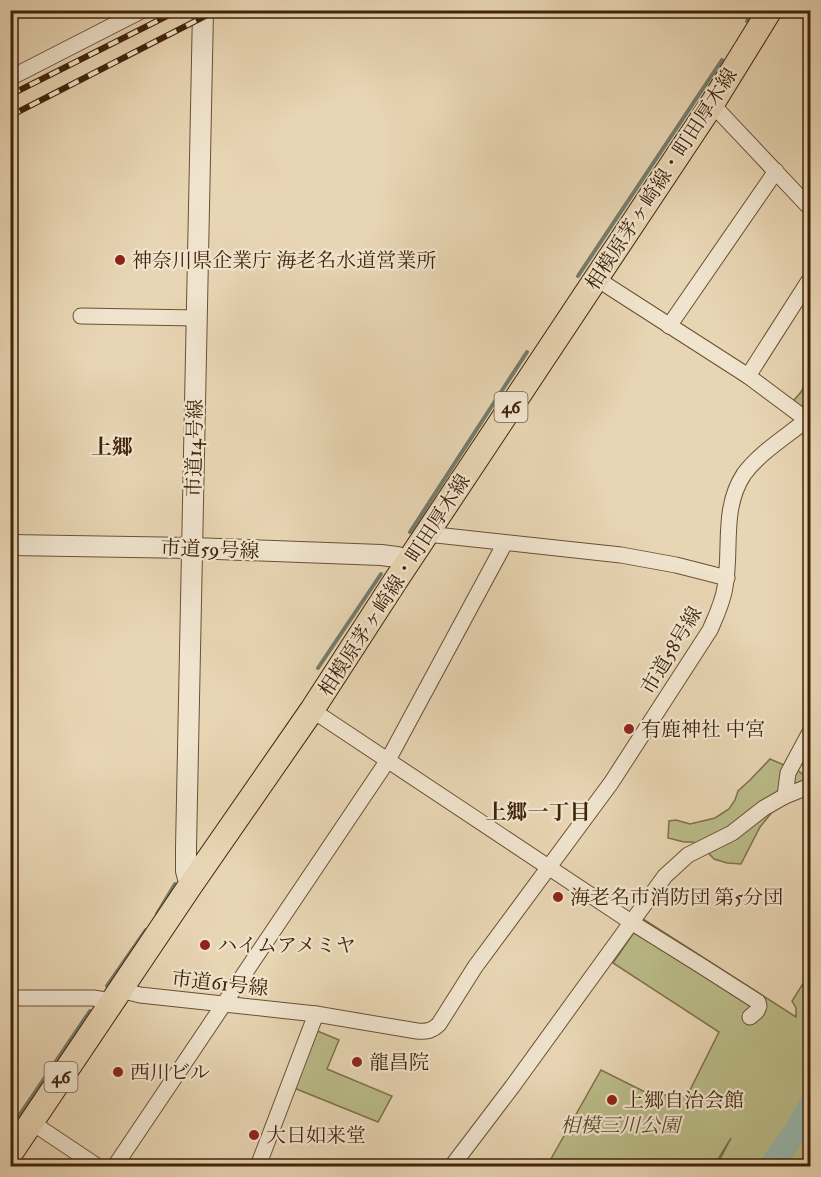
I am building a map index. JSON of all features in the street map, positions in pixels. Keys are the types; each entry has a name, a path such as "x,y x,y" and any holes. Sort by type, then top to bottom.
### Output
{"main road":[{"name":"相模原茅ヶ崎線・町田厚木線","path":"10,1154 190,886 312,710 712,104 770,10"}],"street":[{"path":"10,78 143,10"},
{"name":"市道14号線","path":"190,886 186,872 186,860 203,10"},
{"path":"712,104 810,208"},
{"path":"669,326 776,171"},
{"path":"597,279 748,376 809,419"},
{"path":"748,376 810,279"},
{"path":"81,316 197,318"},
{"name":"市道58号線","path":"316,1014 426,1032 439,1024 475,967 519,905 611,783 710,630 723,598 727,578 729,521 737,489 744,474 759,458 809,419"},
{"path":"427,534 621,555 676,565 727,578"},
{"path":"115,1167 388,760 506,543"},
{"name":"市道59号線","path":"10,545 192,548 381,555 410,560"},
{"path":"312,710 631,922 758,1002 757,1011 750,1017"},
{"path":"785,796 788,772 810,732"},
{"path":"452,1167 665,876 688,855 732,833 764,808 785,796 810,786"},
{"name":"市道61号線","path":"10,998 93,998 140,995 316,1014"},
{"path":"258,1167 316,1014"},
{"path":"31,1122 97,1167"}],"green space":[{"path":"810,375 810,413 800,408 794,400"},
{"path":"770,759 795,768 808,779 773,811 760,827 741,864 714,859 700,844 668,838 669,821 676,820 690,824 715,818 729,809 738,791"},
{"name":"相模三川公園","path":"643,919 796,1017 796,1008 792,1001 804,982 810,979 810,1166 715,1166 731,1138 714,1166 547,1166 601,1070 649,1094 687,1096 719,1032 613,963"},
{"path":"315,1030 339,1040 327,1069 392,1096 378,1122 294,1088"}],"waterway":[{"path":"747,21 749,10"},
{"path":"578,276 722,60"},
{"path":"410,532 527,352"},
{"path":"318,668 381,574"},
{"path":"157,914 175,884"},
{"path":"107,986 146,930"},
{"path":"10,1129 90,1011"},
{"path":"771,1166 797,1130 810,1106"}],"railway":[{"path":"10,95 179,10"},
{"path":"10,116 217,10"}],"place":[{"name":"神奈川県企業庁 海老名水道営業所","path":"120,260"},
{"name":"有鹿神社 中宮","path":"629,729"},
{"name":"海老名市消防団 第5分団","path":"558,897"},
{"name":"ハイムアメミヤ","path":"205,945"},
{"name":"龍昌院","path":"357,1062"},
{"name":"西川ビル","path":"118,1072"},
{"name":"上郷自治会館","path":"612,1100"},
{"name":"大日如来堂","path":"254,1135"}],"district":[{"name":"上郷","path":"112,447"},
{"name":"上郷一丁目","path":"538,812"}]}
